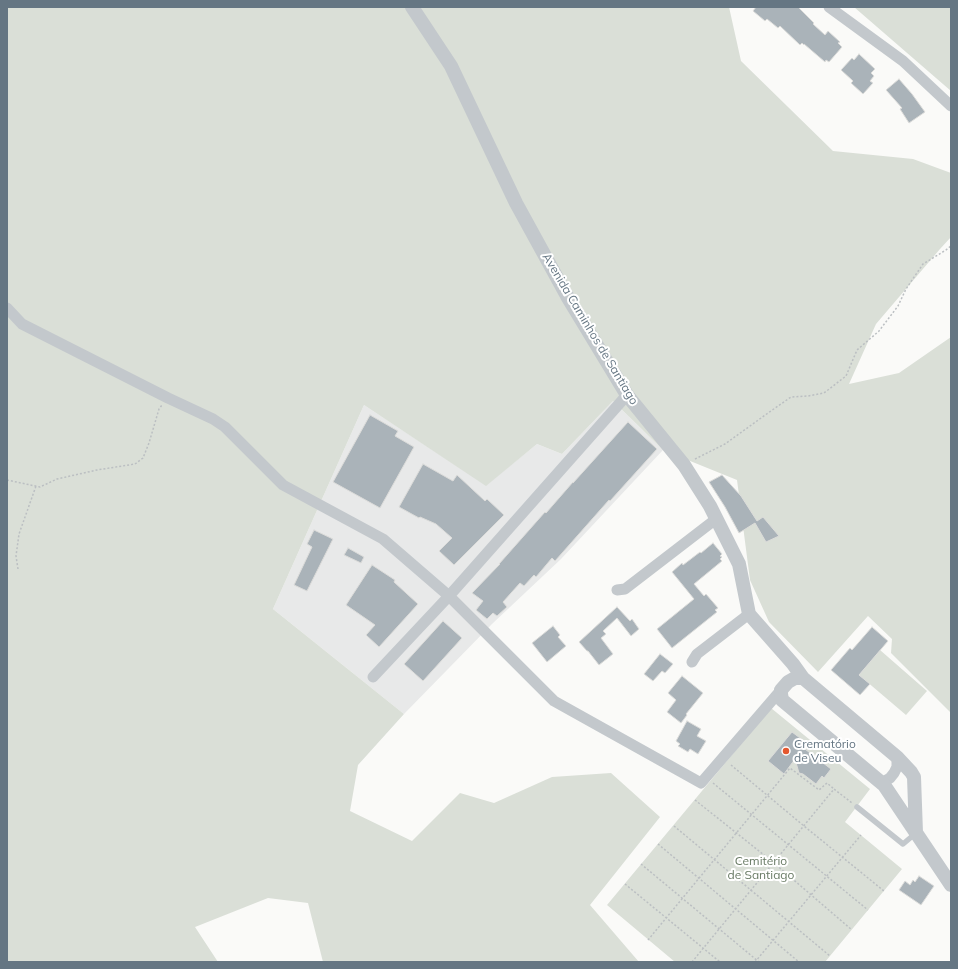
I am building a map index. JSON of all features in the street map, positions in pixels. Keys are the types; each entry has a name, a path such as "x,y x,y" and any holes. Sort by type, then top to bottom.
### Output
{"street":[{"name":"Avenida Caminhos de Santiago","path":"412,7 451,66 516,203 567,296 627,395 684,465 710,506 738,564 749,614 793,664 803,678 898,757 911,772 914,777 916,833"},
{"path":"829,7 903,61 951,106"},
{"path":"7,308 22,324 168,398 213,419 225,427 283,485 383,539 449,596 554,701 700,783 791,679 803,678"},
{"path":"373,677 449,596 627,395"},
{"path":"617,590 625,589 716,519"},
{"path":"692,662 697,654 749,614"},
{"path":"781,690 780,694 782,700 884,785 951,885"},
{"path":"880,781 885,781 894,773 897,767 898,757"}],"lane":[{"path":"856,807 903,844 916,833"}],"path":[{"path":"684,465 725,444 791,397 824,393 846,376 858,350 879,331 898,306 906,289 923,264 951,246"},
{"path":"7,480 40,487 57,479 134,464 143,458 159,409 168,398"},
{"path":"18,568 16,556 19,534 36,486"},
{"path":"726,762 884,890"},
{"path":"648,940 790,768 819,790 827,782 856,807"},
{"path":"711,781 868,910"},
{"path":"692,962 834,789"},
{"path":"695,800 774,863 852,930"},
{"path":"674,826 830,956"},
{"path":"756,961 862,835"},
{"path":"658,844 799,962"},
{"path":"641,864 759,962"},
{"path":"625,884 720,962"}],"shaded area":[{"path":"613,401 663,450 561,559 492,624 404,714 273,609 364,405 486,485 537,444 562,454"}],"green space":[{"path":"7,7 729,7 741,61 833,151 913,159 951,173 951,237 876,324 849,384 899,373 951,337 951,713 891,653 892,639 868,616 818,672 769,622 750,580 737,480 663,450 613,401 562,454 537,444 486,486 364,405 273,609 404,714 358,765 350,811 412,841 460,793 494,803 552,777 611,773 660,817 590,905 639,962 323,962 308,903 268,898 195,927 218,962 7,962"},
{"path":"854,7 951,7 951,91"},
{"path":"880,650 927,691 906,715 859,675"},
{"name":"Cemitério de Santiago","path":"771,708 870,789 845,822 902,869 825,962 675,962 607,905"}],"building":[{"path":"756,7 798,7 825,35 828,31 840,42 838,43 842,47 829,62 826,60 825,62 804,44 802,43 800,45 780,26 778,28 767,19 765,21 753,11"},
{"path":"859,54 875,69 871,73 874,76 870,81 873,83 863,94 851,83 853,81 841,70 852,58 854,60"},
{"path":"899,79 925,112 909,123 900,109 902,108 886,90"},
{"path":"370,415 398,431 395,436 414,447 380,508 333,482"},
{"path":"628,422 657,449 555,561 552,558 536,577 534,575 524,586 520,583 503,602 507,607 497,616 493,613 487,619 476,610 483,601 472,593"},
{"path":"423,464 453,481 457,475 485,501 487,499 504,515 454,565 439,551 452,538 436,524 420,517 419,518 399,507"},
{"path":"722,475 741,496 757,521 763,517 779,536 766,542 755,523 739,533 709,482"},
{"path":"314,530 333,539 307,591 294,585 312,547 307,544"},
{"path":"713,543 722,554 720,559 722,561 694,584 704,596 706,594 718,608 715,610 717,612 672,648 657,629 694,599 672,572 682,563 683,565"},
{"path":"348,548 364,557 361,563 344,555"},
{"path":"372,565 395,580 394,582 418,604 379,647 366,635 375,625 346,605"},
{"path":"617,607 630,621 632,619 639,629 631,636 617,618 603,631 606,634 601,638 613,654 599,665 579,642"},
{"path":"443,621 462,638 423,681 404,664"},
{"path":"553,626 560,635 558,637 566,646 547,662 532,643"},
{"path":"872,627 888,641 859,675 870,684 860,695 831,670 850,648 852,650"},
{"path":"660,654 673,664 665,673 662,671 653,681 644,674"},
{"path":"682,676 703,693 686,714 687,715 681,723 667,712 676,700 668,693"},
{"path":"687,721 701,729 697,736 706,741 698,754 690,749 688,752 678,746 680,744 676,741"},
{"path":"792,732 804,741 801,746 831,769 824,778 822,776 816,784 803,774 799,773 795,759 784,774 768,761"},
{"path":"919,876 934,886 921,905 899,890 905,881 910,885 913,880 915,882"}],"place":[{"name":"Crematório de Viseu","path":"786,751"}]}
